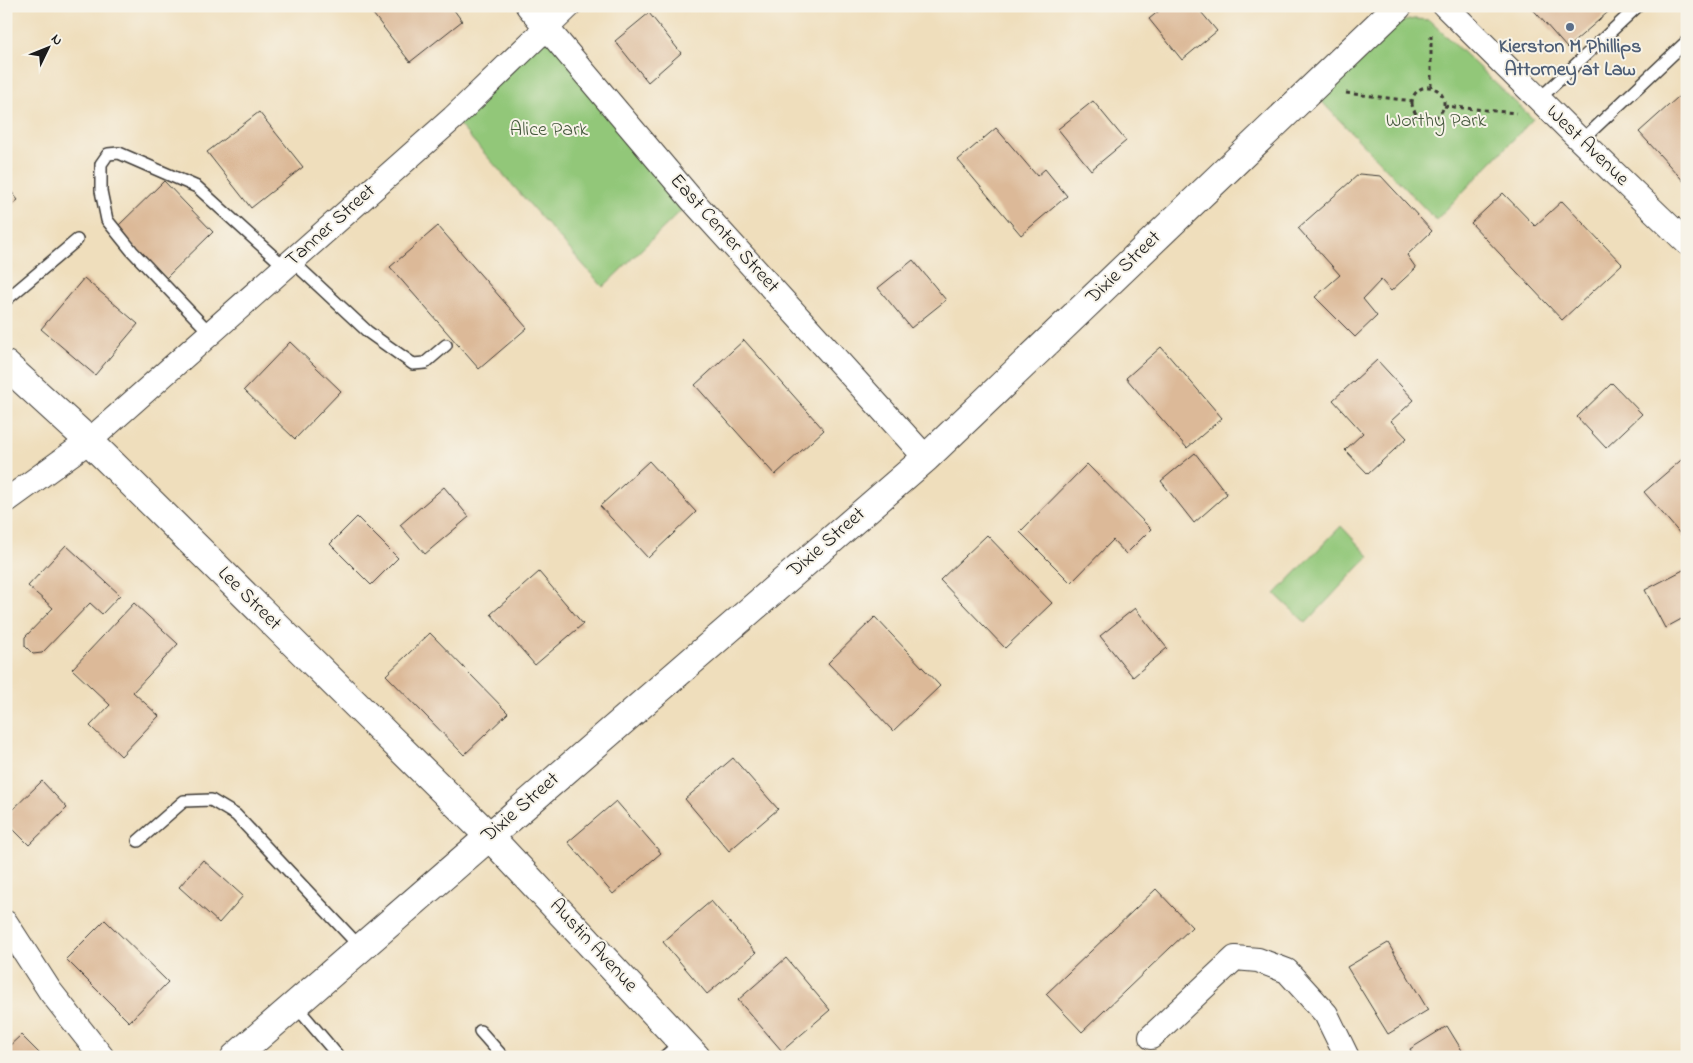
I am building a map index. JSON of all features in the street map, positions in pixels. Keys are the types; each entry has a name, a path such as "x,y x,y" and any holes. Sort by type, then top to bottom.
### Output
{"street":[{"name":"East Center Street","path":"528,6 692,200 926,458"},
{"name":"Tanner Street","path":"6,501 89,441 453,118 569,6"},
{"name":"Dixie Street","path":"236,1057 926,458 1398,6"},
{"name":"West Avenue","path":"1445,6 1687,243"},
{"name":"Lee Street","path":"6,365 89,441 489,836"},
{"name":"Austin Avenue","path":"489,836 681,1052"},
{"path":"6,923 50,991 102,1057"},
{"path":"1151,1037 1235,958 1258,960 1288,971 1326,1014 1347,1057"}],"lane":[{"path":"1539,99 1638,6"},
{"path":"1581,141 1687,41"},
{"path":"210,333 132,251 107,220 101,191 101,164 108,154 119,153 197,187 368,332 413,364 426,363 446,345"},
{"path":"6,300 77,240"},
{"path":"138,841 184,801 211,800 236,815 361,948"},
{"path":"295,1005 339,1057"},
{"path":"480,1031 503,1057"}],"path":[{"path":"1430,87 1431,35"},
{"path":"1425,87 1430,87 1440,91 1444,106 1438,115 1428,119 1423,118 1415,111 1413,102 1416,92 1425,87"},
{"path":"1337,92 1413,102"},
{"path":"1444,106 1517,113"}],"green space":[{"name":"Worthy Park","path":"1414,19 1429,20 1533,119 1436,220 1321,101 1400,22"},
{"name":"Alice Park","path":"546,29 692,200 603,287 453,118"},
{"path":"1341,526 1369,556 1306,623 1275,594"}],"building":[{"path":"367,6 451,6 462,21 410,62"},
{"path":"1165,6 1196,6 1217,31 1182,60 1149,19"},
{"name":"Kierston M Phillips Attorney at Law","path":"1530,6 1615,6 1567,48"},
{"path":"649,13 681,53 648,82 615,41"},
{"path":"1687,89 1687,185 1639,132"},
{"path":"1093,101 1126,141 1091,170 1058,129"},
{"path":"259,112 303,167 251,208 207,152"},
{"path":"996,128 1037,176 1045,169 1067,196 1021,235 958,160"},
{"path":"1359,174 1381,176 1432,231 1407,255 1416,268 1391,291 1381,280 1363,299 1377,316 1355,337 1315,297 1340,275 1298,228"},
{"path":"164,181 213,232 166,278 116,228"},
{"path":"6,185 18,200 6,209"},
{"path":"1503,193 1535,226 1562,201 1622,264 1562,320 1471,223"},
{"path":"438,226 527,328 479,369 390,267"},
{"path":"913,260 946,300 911,328 878,288"},
{"path":"84,278 138,324 95,375 41,329"},
{"path":"744,340 824,430 775,475 695,385"},
{"path":"290,342 341,391 295,439 244,390"},
{"path":"1161,347 1222,418 1187,448 1126,378"},
{"path":"1377,360 1414,400 1391,421 1407,438 1368,474 1345,450 1363,433 1333,400"},
{"path":"1612,383 1642,414 1606,448 1577,417"},
{"path":"1195,453 1227,494 1194,523 1161,481"},
{"path":"1687,455 1687,532 1682,536 1644,492"},
{"path":"649,461 696,512 648,558 600,506"},
{"path":"1087,464 1151,529 1126,554 1113,540 1071,583 1020,532"},
{"path":"444,487 469,517 425,554 400,525"},
{"path":"357,517 398,558 371,585 330,544"},
{"path":"987,535 1052,603 1005,648 940,580"},
{"path":"66,545 120,595 102,614 90,603 42,653 33,654 25,646 25,637 53,608 28,586"},
{"path":"1687,568 1687,616 1665,628 1645,590"},
{"path":"539,572 583,624 535,665 491,614"},
{"path":"134,603 178,644 133,692 159,716 121,756 90,726 110,705 72,669"},
{"path":"1135,608 1167,648 1133,677 1100,636"},
{"path":"875,617 940,686 893,731 828,663"},
{"path":"430,633 508,713 464,755 386,675"},
{"path":"733,758 778,809 729,851 685,799"},
{"path":"42,781 67,808 29,845 6,822 6,816"},
{"path":"616,801 661,853 613,894 568,842"},
{"path":"203,860 243,896 219,923 179,887"},
{"path":"1156,889 1192,927 1082,1032 1046,994"},
{"path":"711,901 756,953 707,994 663,942"},
{"path":"105,920 168,982 129,1022 66,959"},
{"path":"1388,943 1428,1010 1388,1034 1347,967"},
{"path":"786,958 830,1010 782,1051 738,1000"},
{"path":"1447,1026 1466,1057 1414,1057 1410,1049"},
{"path":"21,1035 43,1057 6,1057 6,1049"}],"place":[{"name":"Kierston M Phillips Attorney at Law","path":"1570,27"}]}
